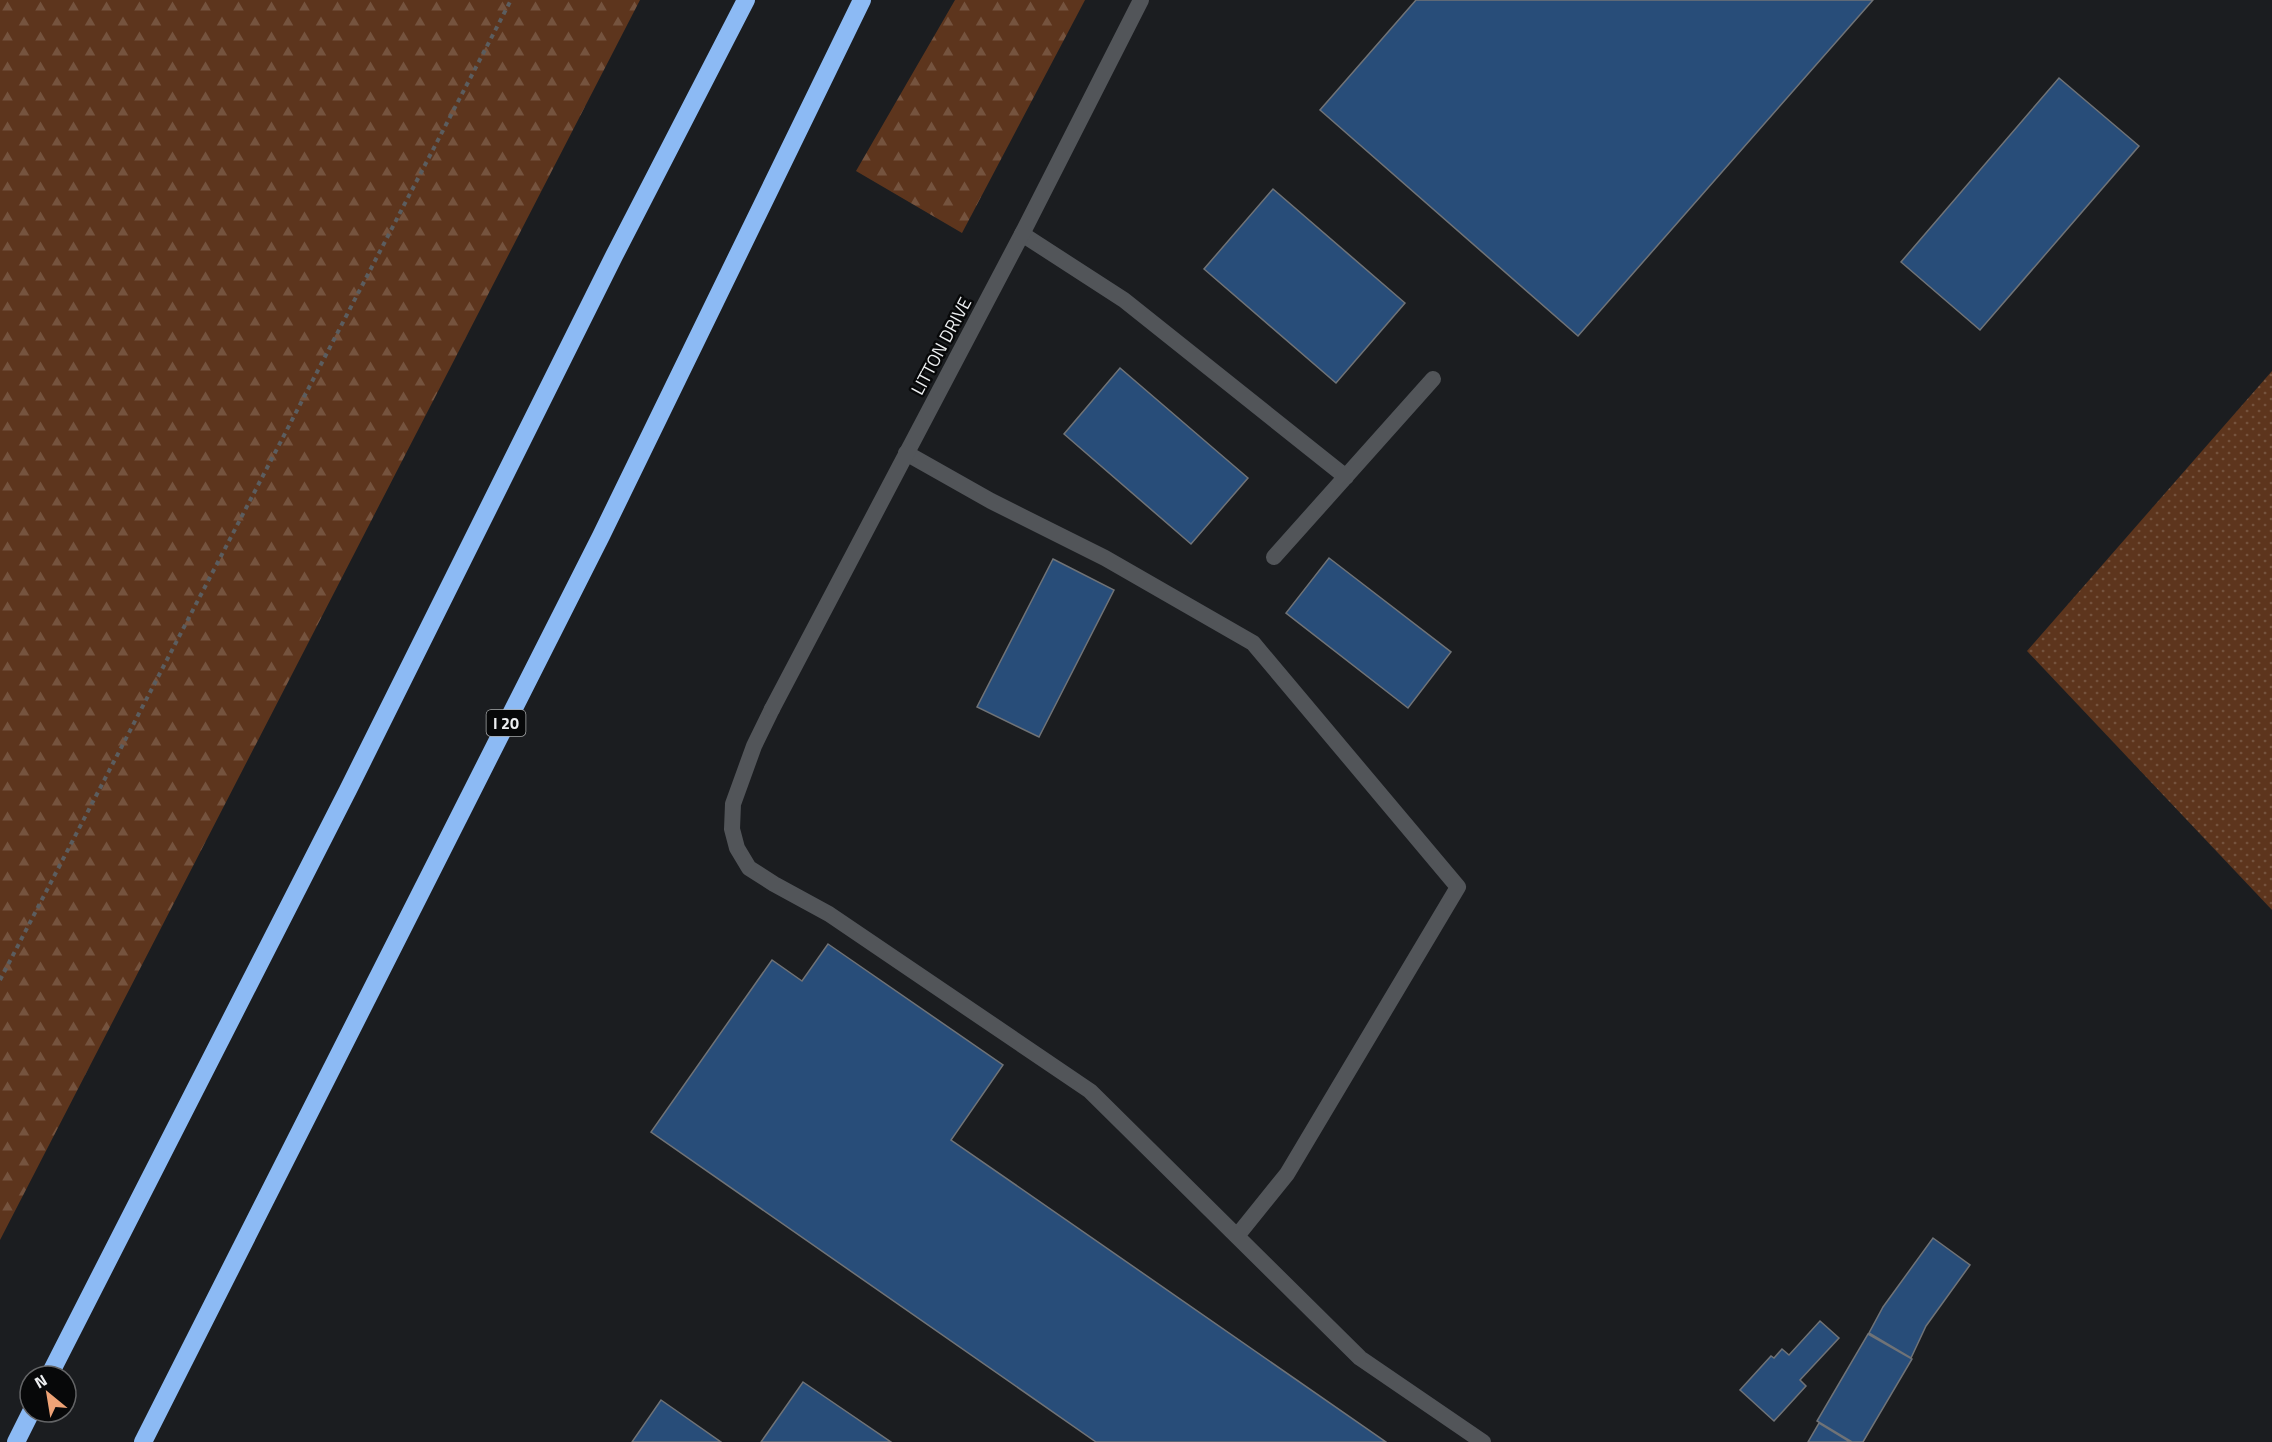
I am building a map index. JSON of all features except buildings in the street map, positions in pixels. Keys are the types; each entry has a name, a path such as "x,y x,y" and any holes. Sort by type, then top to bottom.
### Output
{"highway":[{"path":"55,1364 353,780 614,256 746,0"},
{"name":"I 20","path":"143,1442 601,536 862,0"},
{"path":"16,1442 25,1424"}],"street":[{"name":"LITTON DRIVE","path":"1141,0 1022,234 750,754 733,804 732,829 737,848 750,868 829,914 1090,1091 1360,1358 1483,1442"},
{"path":"1022,234 1124,300 1346,477"},
{"path":"1274,556 1434,380"},
{"path":"906,453 991,501 1105,558 1253,643 1458,887 1287,1174 1237,1236"}],"path":[{"path":"0,980 511,0"}],"green space":[{"path":"0,0 640,0 0,1240"},
{"path":"955,0 1085,0 962,233 856,171"},
{"path":"2272,371 2272,910 2027,651"}]}
